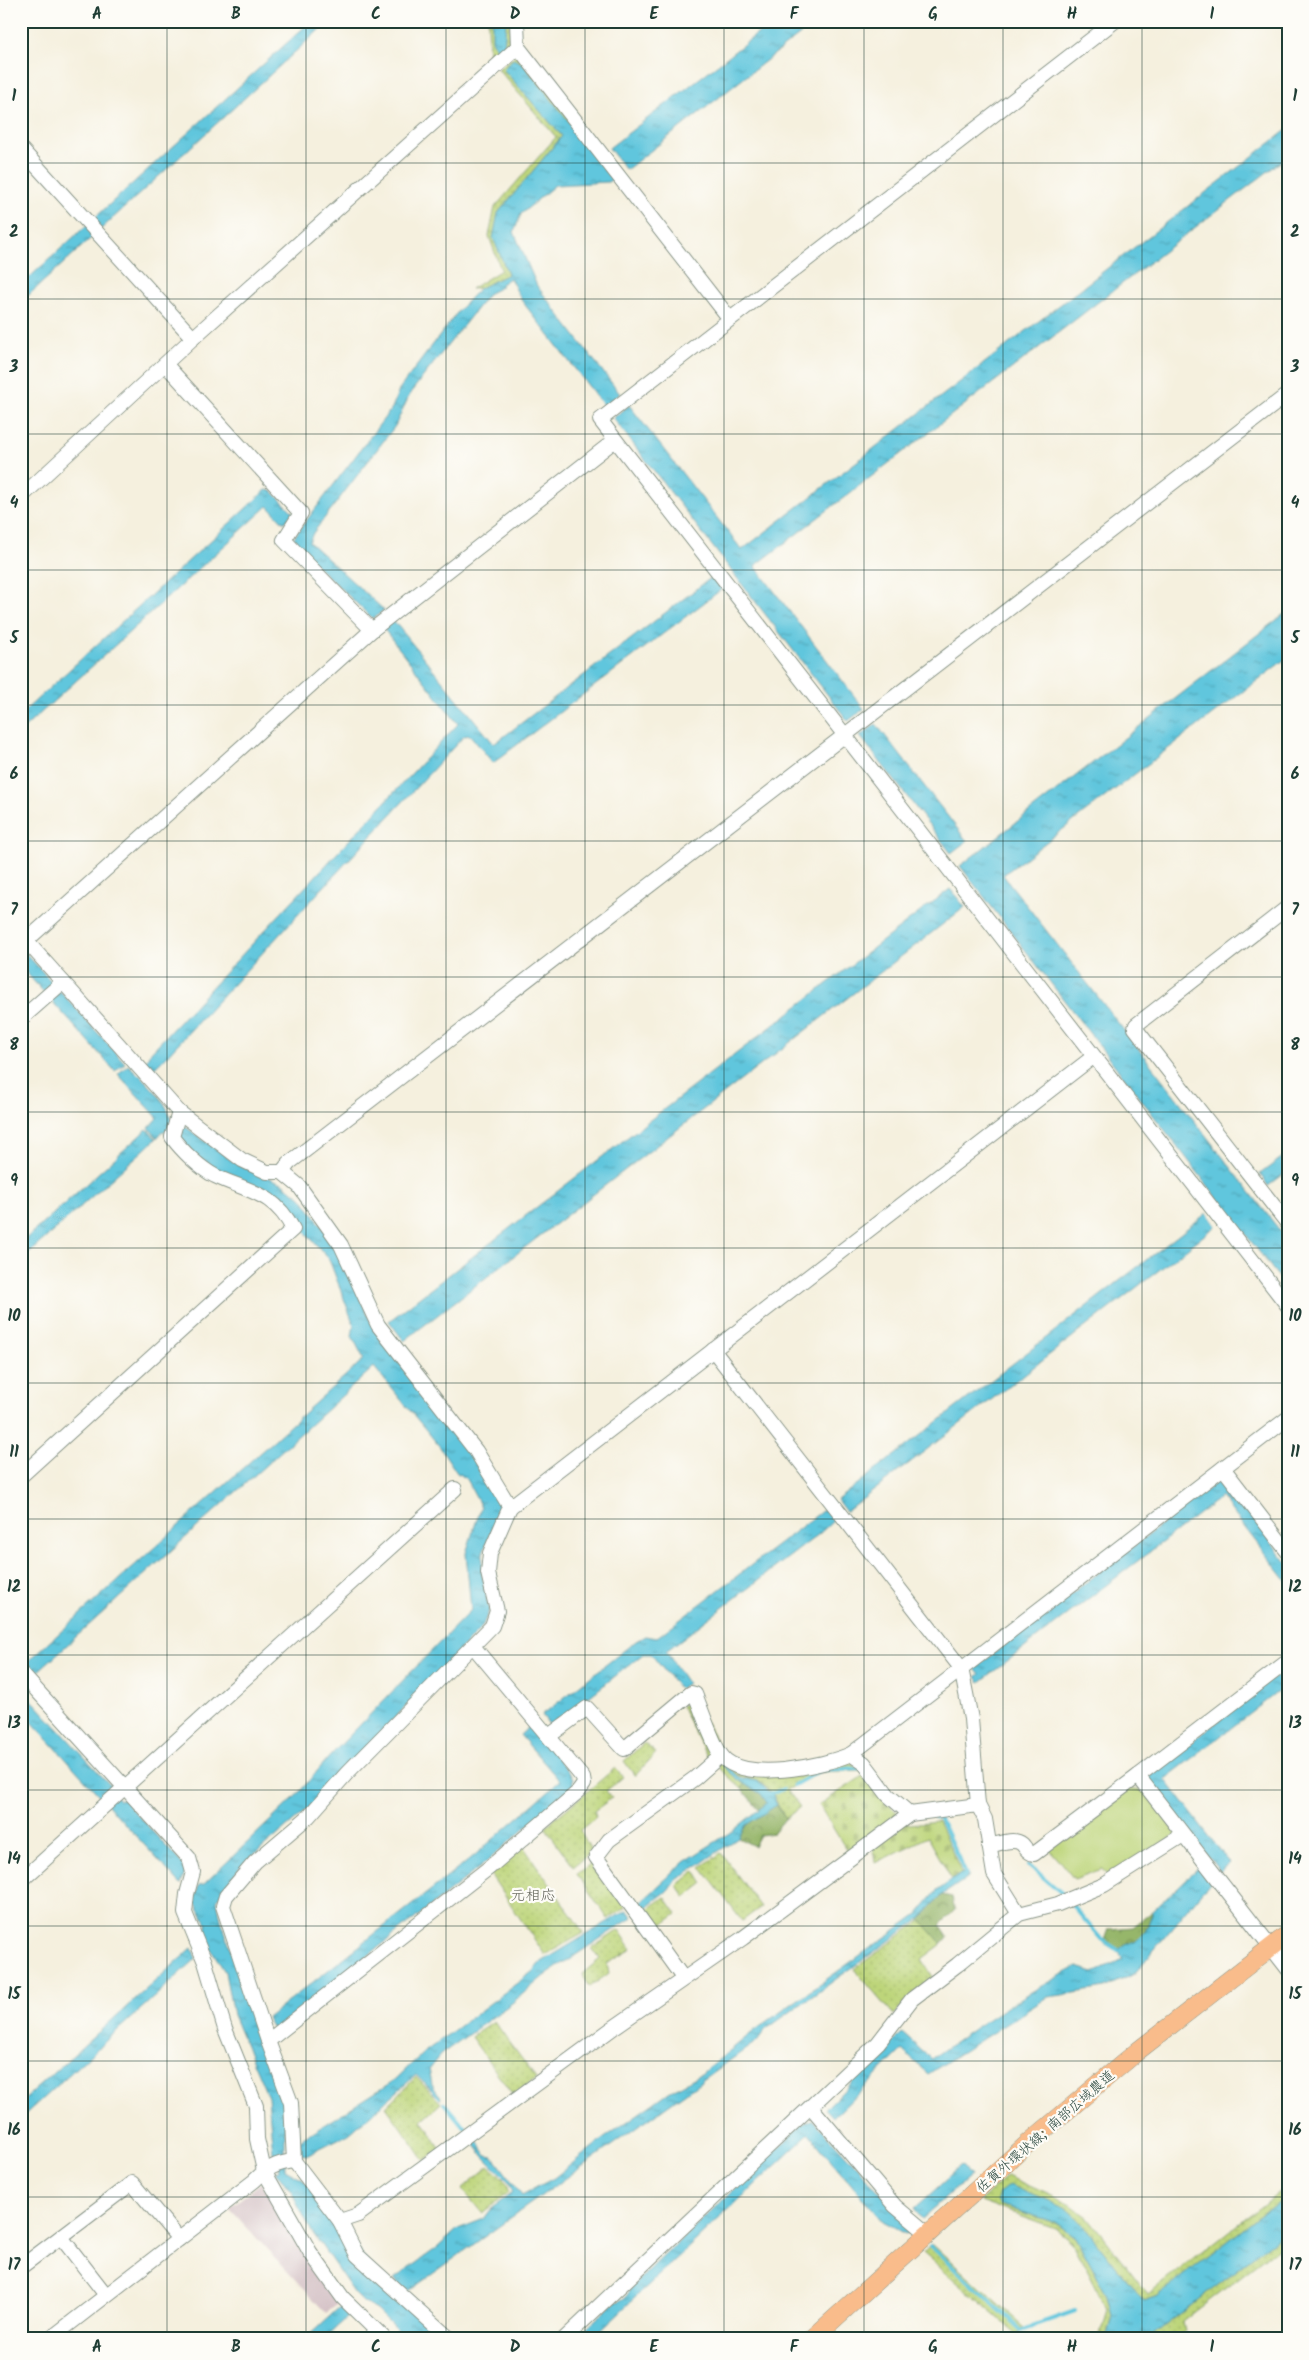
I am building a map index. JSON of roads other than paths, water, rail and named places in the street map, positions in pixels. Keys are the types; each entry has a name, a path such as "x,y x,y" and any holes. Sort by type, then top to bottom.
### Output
{"main road":[{"name":"佐賀外環状線; 南部広域農道","path":"812,2339 1025,2146 1139,2050 1288,1934"}],"street":[{"path":"517,21 518,47 730,319"},
{"path":"1115,21 600,420 614,441 1288,1306"},
{"path":"21,496 166,365 193,338 518,47"},
{"path":"21,149 193,338"},
{"path":"166,365 301,513 284,540 372,630"},
{"path":"282,1172 289,1163 1288,394"},
{"path":"510,1507 476,1451 378,1325 341,1245 300,1186 282,1172 267,1172 242,1160 176,1121 56,987 24,938 372,630 614,441"},
{"path":"1288,908 1136,1025 1135,1028 1288,1224"},
{"path":"21,1019 56,987"},
{"path":"385,2339 343,2298 315,2259 280,2165 291,2104 268,2041 224,1906 226,1896 255,1862 308,1817 347,1773 492,1626 497,1611 488,1573 490,1553 510,1507 1093,1057"},
{"path":"21,1476 293,1229 286,1216 271,1199 213,1175 179,1147 172,1137 176,1121"},
{"path":"713,1350 960,1668 971,1719 978,1806 985,1819 994,1874 1019,1914"},
{"path":"549,1736 587,1708 624,1749 691,1693 695,1694 721,1756 731,1763 750,1770 782,1771 851,1754 960,1668 1288,1418"},
{"path":"1223,1468 1288,1552"},
{"path":"21,1881 455,1488"},
{"path":"268,2041 490,1867 579,1791 584,1784 583,1778 473,1646"},
{"path":"989,1846 1016,1840 1029,1853 1034,1854 1288,1661"},
{"path":"21,1673 123,1789 189,1858 193,1872 187,1894 186,1913 205,1962 225,2029 256,2106 258,2139 280,2165 340,2221 357,2256 450,2339"},
{"path":"851,1754 864,1763 888,1795 910,1814"},
{"path":"683,1978 596,1857 609,1840 695,1778 721,1756"},
{"path":"1138,1776 1288,1969"},
{"path":"340,2221 358,2215 683,1978 744,1938 910,1814 978,1806"},
{"path":"564,2339 878,2043 912,1998 957,1965 1019,1914 1058,1904 1104,1886 1183,1835"},
{"path":"811,2107 895,2206 928,2234"},
{"path":"50,2339 179,2239 280,2165"},
{"path":"21,2267 132,2183 179,2239"},
{"path":"61,2237 106,2295"}],"water":[{"path":"311,21 329,21 21,302 21,285"},
{"path":"492,21 506,21 504,48 499,53 492,40"},
{"path":"774,21 817,21 626,170 609,148"},
{"path":"513,59 522,63 614,178 608,182 555,185 521,214 514,232 537,286 620,394 604,406 522,301 510,278 501,284 501,287 489,293 411,392 395,426 313,533 309,542 384,610 373,619 297,547 294,537 392,408 400,388 460,309 480,288 508,274 493,238 498,213 562,136 503,69"},
{"path":"1288,129 1288,156 755,566 864,709 848,721 613,418 629,405 742,550"},
{"path":"266,490 272,491 293,512 284,523 268,506 21,731 21,714"},
{"path":"712,577 722,589 493,763 470,735 464,736 150,1072 144,1065 150,1053 458,724 383,628 393,620 494,744"},
{"path":"1288,611 1288,657 1003,875 1288,1241 1288,1289 960,866"},
{"path":"876,724 967,841 951,853 860,736"},
{"path":"950,889 965,907 404,1341 389,1321"},
{"path":"21,948 125,1063 115,1071 21,967"},
{"path":"128,1065 161,1098 170,1114 172,1122 184,1126 238,1165 282,1183 301,1197 336,1246 375,1331 470,1452 498,1496 501,1510 483,1552 482,1573 489,1611 482,1627 307,1810 239,1868 217,1900 221,1920 285,2105 285,2169 303,2179 336,2227 441,2339 406,2339 377,2310 364,2303 355,2294 312,2232 292,2193 276,2171 279,2170 277,2157 273,2153 268,2097 233,2015 225,1972 204,1937 207,1923 194,1901 199,1885 204,1884 295,1797 331,1755 471,1610 466,1553 481,1507 466,1479 457,1473 440,1447 374,1367 35,1674 25,1664 364,1359 352,1336 354,1325 329,1259 298,1224 278,1195 210,1169 169,1131 163,1131 157,1138 149,1128 158,1118 118,1074"},
{"path":"147,1129 156,1139 21,1260 21,1243"},
{"path":"1288,1153 1288,1171 1268,1186 1260,1174"},
{"path":"1207,1213 1216,1226 846,1512 837,1500"},
{"path":"1222,1478 1288,1564 1288,1583 1221,1497 980,1682 976,1677 980,1674 975,1668"},
{"path":"826,1508 835,1519 819,1534 666,1651 687,1683 679,1689 651,1654 643,1654 551,1727 542,1715 636,1641 645,1636 656,1638"},
{"path":"1288,1666 1288,1684 1165,1779 1229,1862 1220,1872 1147,1777"},
{"path":"21,1688 112,1787 112,1792 119,1800 124,1800 183,1865 185,1873 181,1885 21,1710"},
{"path":"531,1725 573,1778 573,1786 484,1864 274,2030 267,2018 468,1861 560,1781 520,1735"},
{"path":"722,1765 728,1766 740,1778 757,1781 772,1794 777,1805 746,1825 738,1838 678,1879 666,1892 640,1912 636,1907 684,1862 734,1830 767,1803 761,1794 738,1780"},
{"path":"1199,1867 1211,1881 1134,1974 1105,1988 1048,1997 928,2074 902,2050 833,2118 825,2109 902,2033 931,2059 1002,2010 1077,1967 1094,1972 1123,1959 1118,1950 1127,1943 1135,1943 1145,1933 1153,1911"},
{"path":"962,1873 969,1877 942,1895 920,1919 765,2030 757,2041 406,2293 394,2279 437,2248 458,2229 484,2219 492,2208 513,2192 509,2182 484,2157 471,2140 475,2137 486,2155 493,2156 522,2195 554,2178 603,2139 669,2092 701,2074 754,2031 918,1914 937,1891"},
{"path":"627,1910 633,1917 544,1976 512,2003 440,2055 429,2069 432,2085 441,2097 440,2099 416,2075 350,2133 306,2155 301,2154 300,2140 395,2080 422,2054 532,1972 540,1963"},
{"path":"192,1948 196,1959 21,2118 21,2102"},
{"path":"813,2119 908,2223 909,2233 905,2234 883,2222 809,2134 591,2339 574,2339 615,2302 625,2297 631,2287 803,2124"},
{"path":"961,2166 970,2176 922,2219 914,2209"},
{"path":"1009,2185 1067,2209 1082,2223 1143,2301 1158,2296 1288,2194 1288,2229 1148,2339 1106,2339 1112,2315 1107,2294 1076,2238 1055,2222 1001,2206 997,2200 999,2193"},
{"path":"342,2305 351,2314 324,2339 305,2339"}],"waterway":[{"path":"689,1702 696,1722 707,1742"},
{"path":"794,1785 820,1770 859,1768"},
{"path":"769,1795 783,1789"},
{"path":"935,1817 939,1817 966,1874 961,1878"},
{"path":"1029,1865 1065,1896"},
{"path":"1072,1905 1101,1939 1118,1950"},
{"path":"444,2103 465,2128"},
{"path":"931,2246 1021,2330 1075,2311"}],"district":[{"name":"元相応","path":"533,1895"}]}
